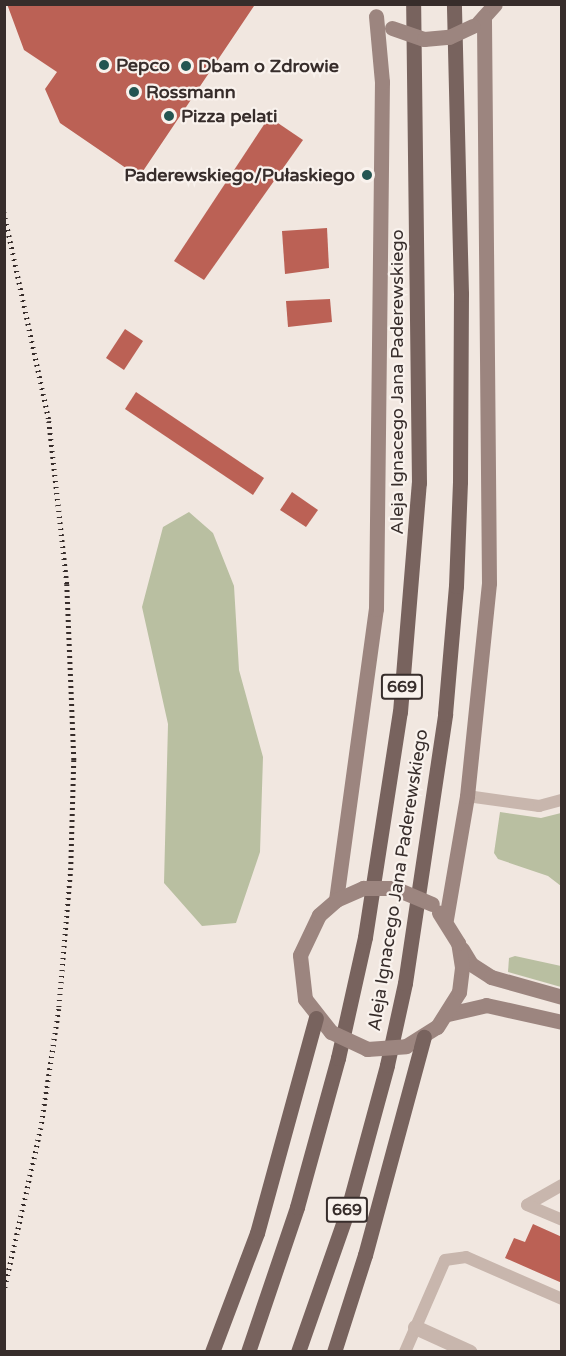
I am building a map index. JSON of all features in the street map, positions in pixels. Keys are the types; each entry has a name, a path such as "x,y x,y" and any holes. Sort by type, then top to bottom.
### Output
{"main road":[{"name":"Aleja Ignacego Jana Paderewskiego","path":"248,1352 297,1207 338,1058 365,937 400,712 419,483 413,4"},
{"name":"Aleja Ignacego Jana Paderewskiego","path":"298,1352 348,1209 387,1065 405,983 445,714 456,586 460,470 461,294 454,4"},
{"path":"212,1352 257,1233 316,1018"},
{"path":"334,1352 365,1255 424,1037"}],"street":[{"path":"372,10 392,28 424,39 449,37 479,22 495,4"},
{"path":"336,900 376,609 382,82 372,10"},
{"path":"446,919 467,796 489,583 479,22"},
{"path":"458,943 462,967 460,984 448,1014 424,1037 406,1046 367,1049 330,1032 316,1018 305,999 300,955 319,915 336,900 363,888 394,888 432,904 446,919 471,964 491,977 561,997"},
{"path":"448,1014 486,1005 561,1022"},
{"path":"415,1327 470,1352"}],"lane":[{"path":"467,796 539,806 561,800"},
{"path":"561,1185 527,1204 561,1220"},
{"path":"405,1352 445,1260 466,1257 561,1299"}],"green space":[{"path":"189,512 213,533 234,586 239,670 263,757 260,852 236,923 202,926 164,883 168,724 142,607 163,527"},
{"path":"500,812 541,818 561,813 561,886 548,876 498,859 494,853"},
{"path":"515,956 561,966 561,987 508,972 509,958"}],"building":[{"path":"7,4 252,4 254,6 139,177 60,123 45,89 57,72 24,50"},
{"path":"269,117 303,140 204,280 174,261"},
{"path":"327,228 329,268 285,274 282,231"},
{"path":"330,299 332,322 288,327 286,301"},
{"path":"125,329 143,341 124,370 106,358"},
{"path":"136,392 264,478 253,495 125,409"},
{"path":"292,492 318,510 306,527 280,510"},
{"path":"533,1224 562,1237 562,1283 505,1258 514,1238 525,1242"}],"railway":[{"path":"4,212 49,421 67,584 74,760 71,868 59,1009 41,1128 4,1292"}],"place":[{"name":"Pepco","path":"104,65"},
{"name":"Dbam o Zdrowie","path":"186,66"},
{"name":"Rossmann","path":"134,92"},
{"name":"Pizza pelati","path":"169,116"},
{"name":"Paderewskiego/Pułaskiego","path":"367,175"}]}
